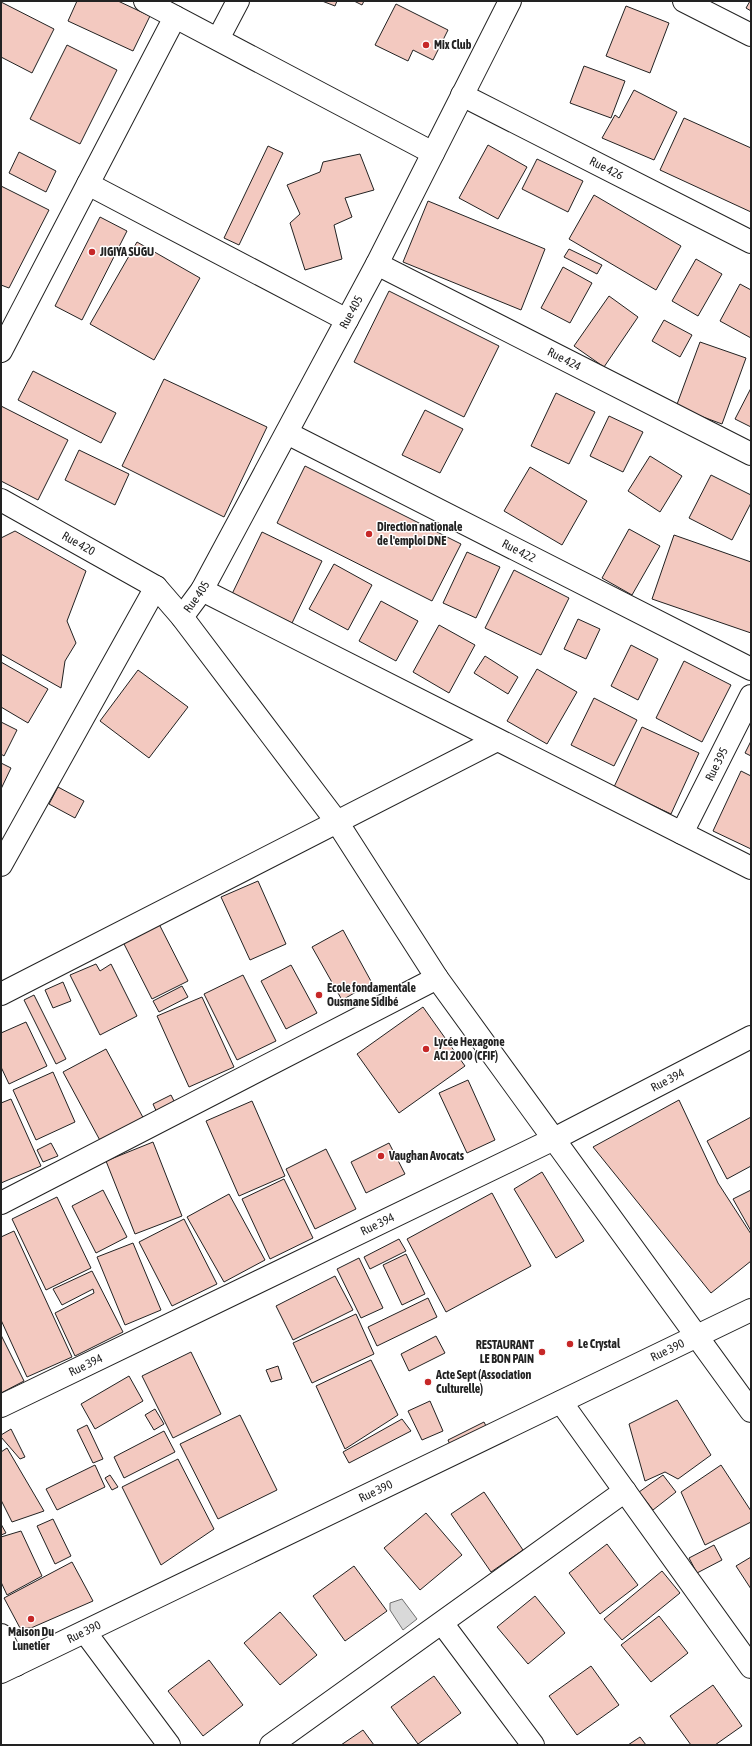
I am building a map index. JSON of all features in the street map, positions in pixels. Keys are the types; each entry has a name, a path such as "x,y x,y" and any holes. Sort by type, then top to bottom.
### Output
{"street":[{"path":"145,1 433,152"},
{"path":"218,39 238,1"},
{"name":"Rue 405","path":"182,617 202,590 377,264 510,1"},
{"path":"684,1 751,35"},
{"path":"1,351 175,17"},
{"name":"Rue 426","path":"462,95 751,242"},
{"path":"88,184 347,320"},
{"name":"Rue 424","path":"377,264 751,454"},
{"name":"Rue 422","path":"287,433 751,669"},
{"name":"Rue 420","path":"1,500 156,587 182,617 337,822 437,978 751,1411"},
{"path":"1,866 156,587"},
{"path":"202,590 751,868"},
{"name":"Rue 395","path":"682,833 751,696"},
{"path":"1,994 497,740"},
{"path":"1,1203 437,978"},
{"name":"Rue 394","path":"1,1406 554,1139 751,1038"},
{"name":"Rue 390","path":"8,1668 751,1310"},
{"path":"561,1402 751,1667"},
{"path":"271,1745 625,1492"},
{"path":"442,1623 532,1745"},
{"path":"85,1632 169,1745"},
{"path":"1,1635 8,1668"}],"shaded area":[{"path":"402,1599 417,1619 403,1630 390,1610 390,1603"}],"building":[{"path":"77,1 118,1 150,16 133,51 68,21"},
{"path":"322,1 337,1 335,6"},
{"path":"354,1 364,1 362,5"},
{"path":"751,1 751,11 746,8"},
{"path":"1,2 54,29 32,73 1,57"},
{"path":"396,4 448,30 433,60 413,50 408,61 375,45"},
{"path":"626,6 669,23 650,73 606,56"},
{"path":"67,45 117,70 80,144 30,119"},
{"path":"584,66 625,81 611,118 570,103"},
{"path":"634,90 677,112 654,160 602,138 615,115 619,118"},
{"path":"684,118 751,148 751,212 660,170"},
{"path":"488,145 527,167 498,219 459,198"},
{"path":"268,146 283,153 239,245 224,238"},
{"path":"19,152 56,171 46,192 9,173"},
{"path":"360,154 374,190 345,198 352,217 334,225 342,259 305,270 290,223 300,214 287,185 320,172 323,162"},
{"path":"537,159 583,181 568,212 522,189"},
{"path":"1,186 49,210 9,288 1,285"},
{"path":"594,195 681,246 656,290 569,239"},
{"path":"428,201 545,249 521,310 403,262"},
{"path":"100,217 127,231 82,320 55,306"},
{"path":"137,242 200,278 154,360 90,324"},
{"path":"569,249 602,265 597,274 564,257"},
{"path":"696,259 722,274 698,316 672,301"},
{"path":"563,267 592,283 570,323 541,308"},
{"path":"740,284 751,290 751,338 720,321"},
{"path":"389,291 499,346 464,417 354,362"},
{"path":"609,296 638,317 604,367 574,346"},
{"path":"664,320 692,335 680,357 652,341"},
{"path":"700,342 746,358 722,424 676,407"},
{"path":"33,371 116,413 101,443 18,400"},
{"path":"164,379 267,427 224,517 122,466"},
{"path":"751,388 751,427 735,419"},
{"path":"556,393 595,412 569,464 531,446"},
{"path":"1,406 68,440 38,500 1,481"},
{"path":"425,410 463,429 440,473 402,455"},
{"path":"609,416 643,432 623,472 590,456"},
{"path":"79,450 129,474 115,505 65,480"},
{"path":"650,456 682,476 660,512 628,491"},
{"name":"Direction nationale de l'emploi DNE","path":"305,466 461,544 432,601 277,523"},
{"path":"530,467 587,501 562,545 504,511"},
{"path":"711,475 751,495 751,503 732,540 689,518"},
{"path":"629,529 660,546 632,595 602,578"},
{"path":"15,531 86,571 67,621 76,643 65,661 61,688 1,654 1,538"},
{"path":"262,532 322,561 292,623 232,594"},
{"path":"674,535 751,562 751,633 652,599"},
{"path":"467,552 500,567 476,618 443,603"},
{"path":"334,564 372,585 348,630 309,609"},
{"path":"514,570 569,598 541,655 485,628"},
{"path":"381,601 418,621 396,661 359,641"},
{"path":"578,619 600,629 586,659 564,649"},
{"path":"439,625 475,645 449,693 413,672"},
{"path":"631,645 658,659 638,700 611,686"},
{"path":"485,656 518,677 508,694 474,673"},
{"path":"684,661 731,685 702,742 656,718"},
{"path":"1,662 48,689 28,723 1,707"},
{"path":"537,669 577,692 547,744 507,721"},
{"path":"138,670 188,707 149,758 100,721"},
{"path":"594,698 637,720 614,766 571,745"},
{"path":"1,722 17,730 4,756 1,754"},
{"path":"642,727 699,753 671,814 614,787"},
{"path":"751,741 751,756 745,753"},
{"path":"1,763 11,768 1,789"},
{"path":"741,771 751,776 751,849 713,831"},
{"path":"58,787 84,801 75,818 49,804"},
{"path":"258,881 286,944 250,960 221,897"},
{"path":"158,922 188,981 152,999 122,940"},
{"path":"343,930 372,983 342,1000 312,947"},
{"path":"96,964 100,971 111,964 137,1016 100,1035 70,975"},
{"path":"291,965 317,1013 286,1029 261,981"},
{"path":"243,975 276,1041 237,1060 204,994"},
{"path":"63,982 71,1001 53,1008 45,990"},
{"path":"182,986 188,997 159,1012 153,1001"},
{"path":"34,995 66,1059 56,1064 24,1000"},
{"path":"202,997 234,1067 189,1087 157,1016"},
{"path":"423,1007 465,1066 399,1113 357,1054"},
{"path":"26,1022 47,1066 9,1084 1,1067 1,1033"},
{"path":"106,1049 146,1123 103,1146 63,1072"},
{"path":"53,1072 75,1122 36,1140 13,1090"},
{"path":"468,1080 495,1140 467,1153 439,1093"},
{"path":"171,1095 177,1107 158,1115 153,1104"},
{"path":"11,1099 41,1166 1,1183 1,1103"},
{"path":"679,1100 718,1183 751,1234 751,1261 711,1293 593,1147"},
{"path":"252,1101 285,1176 239,1196 206,1121"},
{"path":"751,1117 751,1166 727,1179 707,1141"},
{"path":"153,1142 182,1216 135,1234 106,1161"},
{"path":"51,1143 58,1156 43,1162 37,1150"},
{"path":"389,1143 405,1174 366,1193 351,1162"},
{"path":"326,1149 356,1209 315,1229 286,1169"},
{"path":"542,1172 584,1241 556,1258 514,1189"},
{"path":"284,1179 313,1238 270,1259 242,1199"},
{"path":"103,1190 127,1237 96,1253 72,1206"},
{"path":"751,1190 751,1231 733,1199"},
{"path":"492,1193 531,1266 446,1312 407,1239"},
{"path":"229,1194 265,1260 224,1282 187,1217"},
{"path":"57,1197 91,1268 46,1290 12,1219"},
{"path":"184,1219 217,1284 172,1306 139,1242"},
{"path":"14,1231 72,1357 27,1377 1,1320 1,1237"},
{"path":"399,1239 406,1251 370,1269 364,1257"},
{"path":"133,1243 161,1310 125,1325 97,1257"},
{"path":"406,1254 425,1294 402,1305 383,1265"},
{"path":"359,1258 383,1308 361,1318 337,1269"},
{"path":"92,1271 123,1332 75,1356 55,1313 94,1293 93,1289 62,1305 53,1289"},
{"path":"335,1276 353,1310 293,1340 276,1306"},
{"path":"428,1298 437,1317 377,1346 368,1327"},
{"path":"356,1314 374,1354 312,1383 293,1343"},
{"path":"1,1335 24,1381 1,1393"},
{"path":"436,1336 445,1353 409,1371 401,1354"},
{"path":"191,1352 221,1414 173,1438 142,1376"},
{"path":"371,1360 398,1415 345,1449 316,1386"},
{"path":"278,1366 282,1379 271,1382 266,1370"},
{"path":"129,1376 143,1401 95,1429 81,1404"},
{"path":"677,1400 711,1455 678,1479 665,1472 645,1481 629,1424"},
{"path":"430,1401 443,1431 422,1440 408,1411"},
{"path":"155,1409 164,1424 154,1430 145,1415"},
{"path":"240,1415 277,1490 218,1519 180,1444"},
{"path":"402,1419 411,1431 349,1463 343,1452"},
{"path":"484,1422 487,1428 451,1447 448,1440"},
{"path":"87,1425 103,1459 93,1463 77,1430"},
{"path":"11,1429 25,1457 20,1459 1,1437 1,1435"},
{"path":"164,1431 175,1452 124,1478 114,1457"},
{"path":"7,1448 44,1511 12,1522 1,1500 1,1452"},
{"path":"178,1459 214,1529 161,1565 122,1487"},
{"path":"95,1465 105,1487 57,1510 46,1489"},
{"path":"721,1465 751,1511 751,1522 705,1545 681,1492"},
{"path":"110,1475 118,1487 112,1490 105,1478"},
{"path":"663,1475 676,1492 653,1510 639,1492"},
{"path":"484,1492 523,1550 491,1572 451,1514"},
{"path":"426,1513 462,1555 420,1590 384,1548"},
{"path":"53,1519 71,1556 55,1564 37,1526"},
{"path":"1,1524 6,1533 1,1535"},
{"path":"21,1531 42,1576 7,1595 1,1582 1,1537"},
{"path":"607,1544 638,1585 600,1614 569,1573"},
{"path":"714,1545 722,1560 697,1573 689,1558"},
{"path":"751,1557 751,1589 736,1566"},
{"path":"72,1562 93,1601 31,1628 20,1628 4,1598"},
{"path":"354,1566 387,1611 345,1641 313,1596"},
{"path":"662,1571 680,1593 622,1640 604,1619"},
{"path":"535,1596 565,1633 528,1664 497,1627"},
{"path":"280,1612 317,1655 280,1685 244,1643"},
{"path":"659,1616 688,1653 651,1682 621,1645"},
{"path":"209,1660 243,1705 203,1736 168,1691"},
{"path":"591,1666 619,1705 577,1735 549,1696"},
{"path":"434,1676 461,1713 418,1744 391,1707"},
{"path":"713,1685 742,1726 715,1745 691,1745 670,1716"},
{"path":"363,1730 374,1745 341,1745"},
{"path":"640,1737 646,1745 628,1745"}],"place":[{"name":"Mix Club","path":"426,45"},
{"name":"JIGIYA SUGU","path":"92,252"},
{"name":"Direction nationale de l'emploi DNE","path":"369,534"},
{"name":"Ecole fondamentale Ousmane Sidibé","path":"319,995"},
{"name":"Lycée Hexagone ACI 2000 (CFIF)","path":"426,1049"},
{"name":"Vaughan Avocats","path":"381,1156"},
{"name":"Le Crystal","path":"570,1344"},
{"name":"RESTAURANT LE BON PAIN","path":"542,1352"},
{"name":"Acte Sept (Association Culturelle)","path":"428,1382"},
{"name":"Maison Du Lunetier","path":"31,1619"}]}
